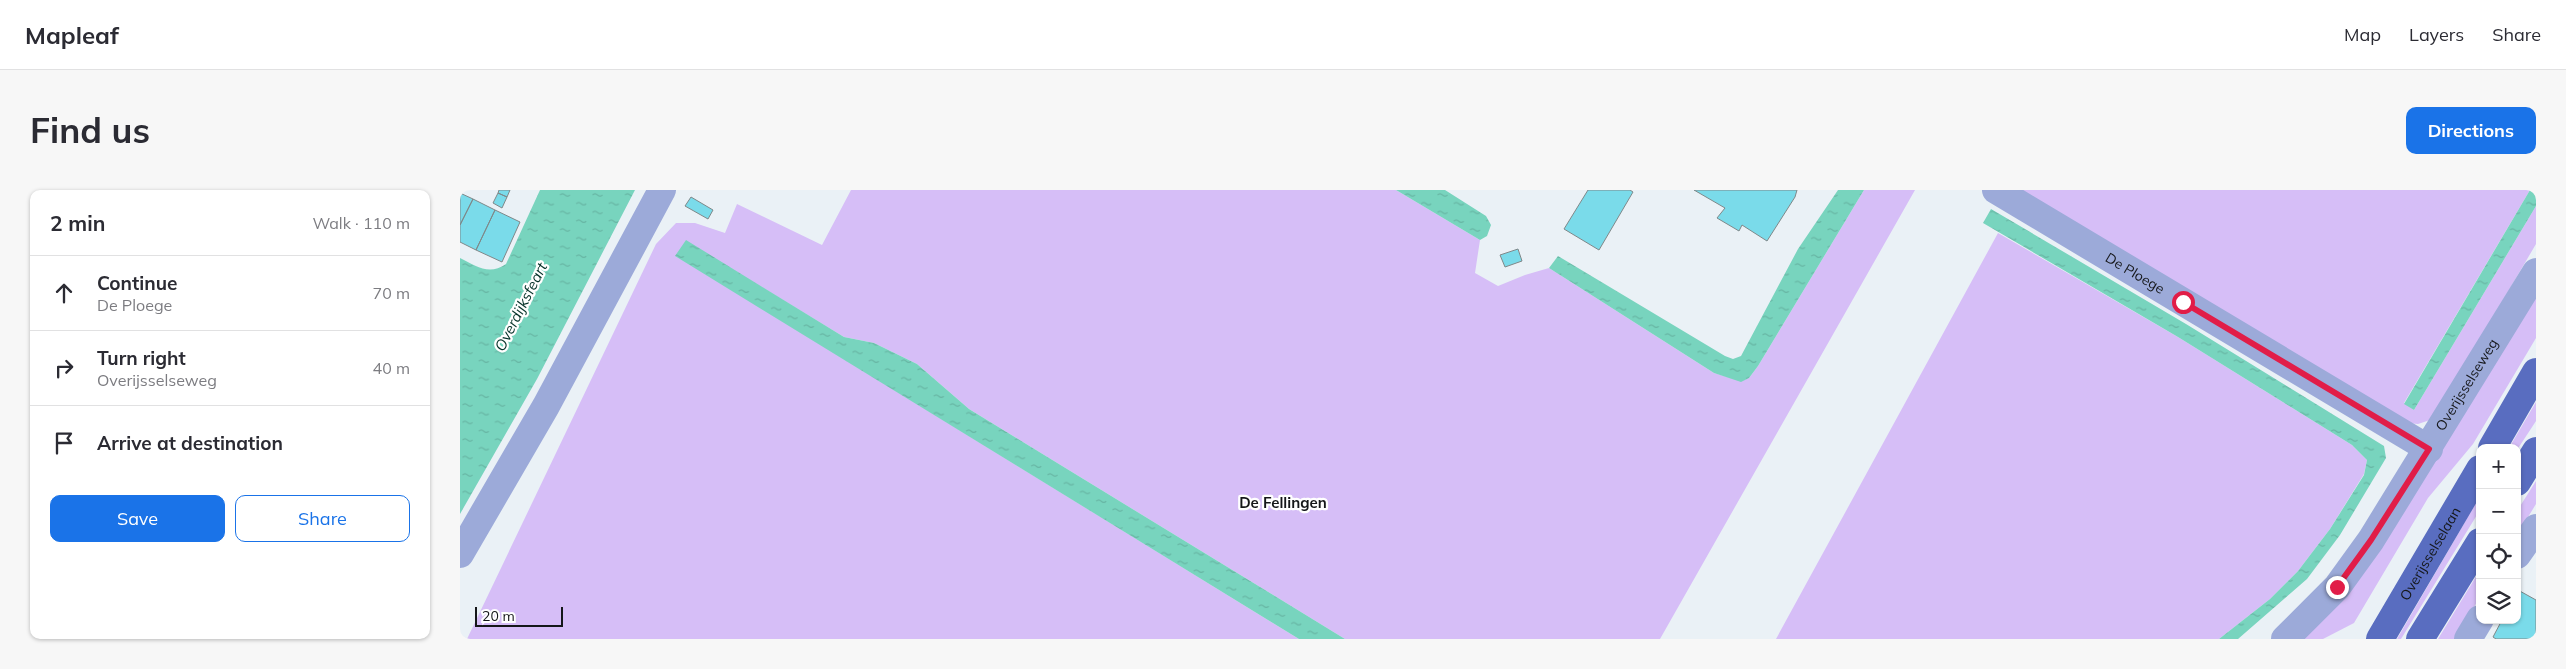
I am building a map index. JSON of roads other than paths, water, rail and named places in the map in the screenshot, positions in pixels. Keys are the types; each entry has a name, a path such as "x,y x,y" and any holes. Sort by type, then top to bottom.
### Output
{"main road":[{"path":"2494,444 2536,372"},
{"path":"2521,476 2536,452"},
{"name":"Overijsselselaan","path":"2380,639 2476,476"},
{"path":"2420,639 2476,548"}],"street":[{"path":"460,554 546,406 662,190"},
{"name":"De Ploege","path":"1996,190 2429,449"},
{"name":"Overijsselseweg","path":"2285,639 2337,587 2371,540 2429,449 2536,272"},
{"path":"2521,549 2536,528"},
{"path":"2468,639 2477,624"}],"water":[{"name":"Overdijksfeart","path":"540,190 635,190 537,379 460,514 460,258 477,267 488,269 500,268 506,264"},
{"path":"1396,190 1445,190 1486,216 1491,225 1487,236 1480,240"},
{"path":"1838,190 1864,190 1758,366 1749,378 1741,382 1714,373 1549,268 1558,256 1733,359 1741,356 1798,249"},
{"path":"2530,190 2536,190 2536,206 2414,410 2404,404"},
{"path":"1991,209 2186,324 2384,446 2386,458 2340,535 2307,579 2238,639 2219,639 2270,599 2298,571 2330,529 2364,475 2367,460 2352,445 2178,337 1983,223"},
{"path":"686,240 844,337 874,343 917,364 969,409 1345,639 1299,639 675,256"}],"district":[{"name":"De Fellingen","path":"1283,503"}]}
